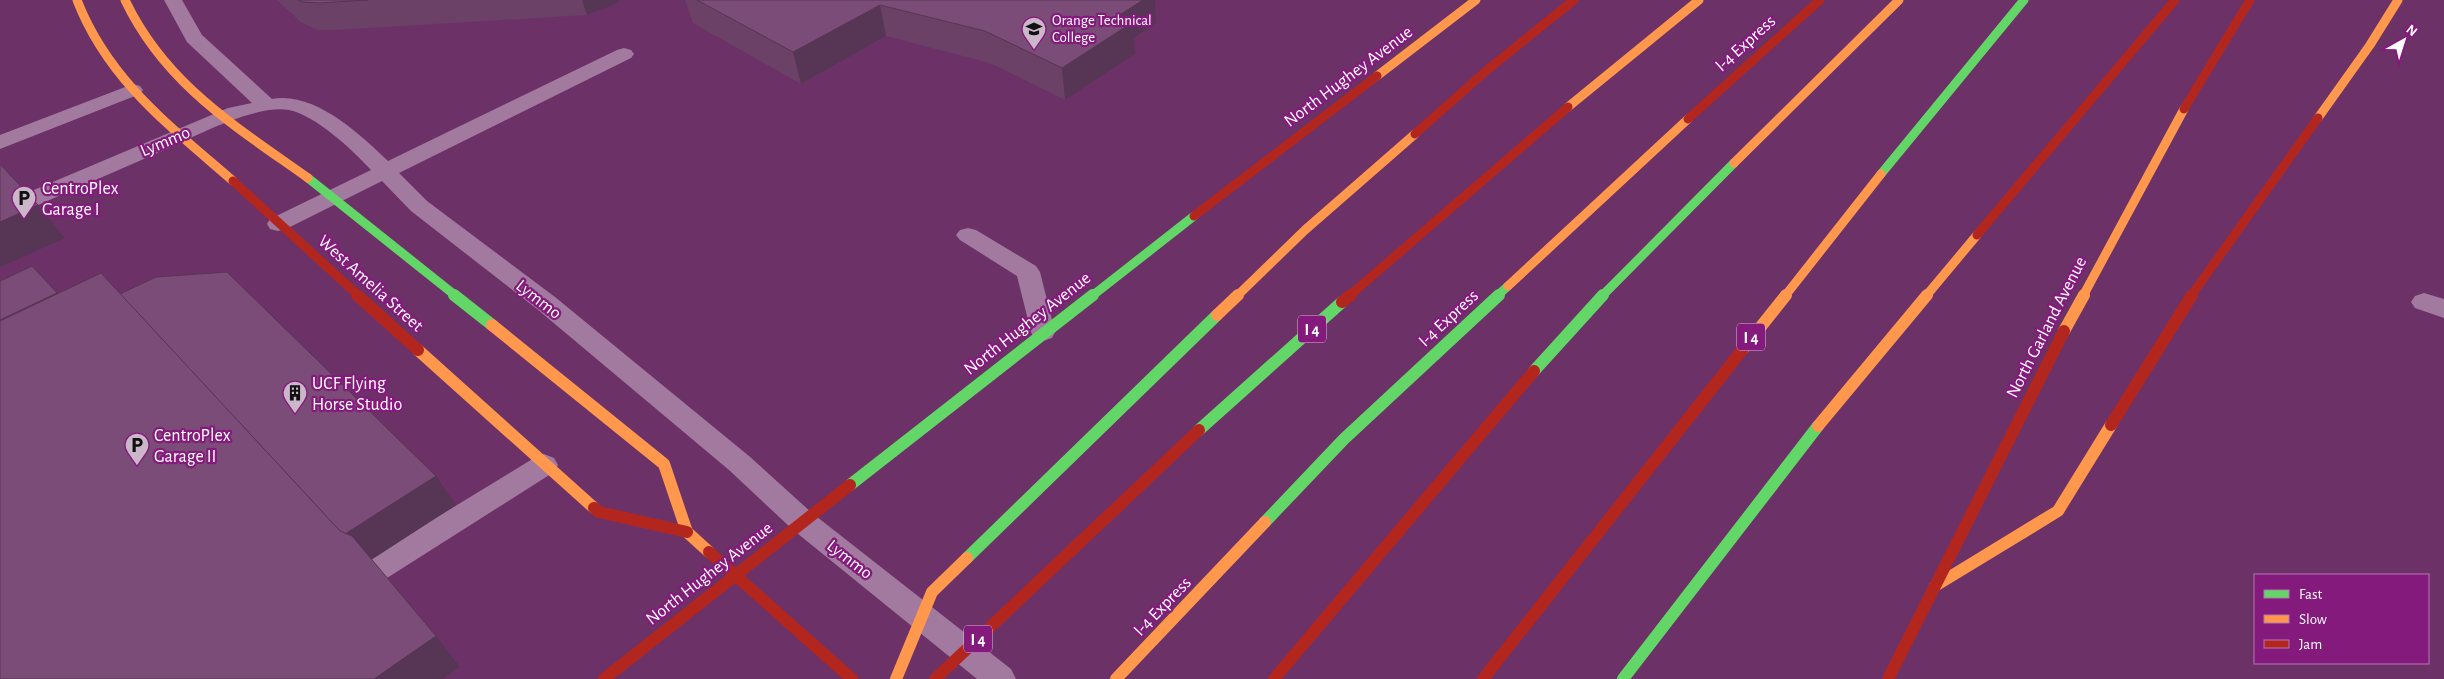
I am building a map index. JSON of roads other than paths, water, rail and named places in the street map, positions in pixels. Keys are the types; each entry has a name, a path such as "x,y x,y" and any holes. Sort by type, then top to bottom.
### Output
{"main road":[{"name":"West Amelia Street","path":"77,0 79,9 99,50 133,90 544,465 599,512 687,532"},
{"path":"125,0 131,17 154,52 173,74 224,116 333,197 664,464 687,532 734,576 852,679"},
{"name":"North Hughey Avenue","path":"604,679 1043,332 1476,0"},
{"path":"896,679 932,592 1304,230 1486,71 1574,0"},
{"name":"I 4","path":"935,679 1203,427 1390,260 1604,76 1699,0"},
{"name":"I-4 Express","path":"1119,677 1344,439 1731,79 1820,0"},
{"path":"1274,679 1482,430 1598,300 1713,183 1899,0"},
{"name":"I 4","path":"1483,679 1892,160 2024,0"},
{"path":"1623,679 1838,400 2175,0"},
{"name":"North Garland Avenue","path":"1888,679 2069,318 2181,112 2250,0"},
{"path":"1936,586 2058,511 2198,285 2370,45 2398,0"}],"lane":[{"path":"173,0 194,38 267,105"},
{"path":"278,224 624,54"},
{"path":"0,144 133,90"},
{"name":"Lymmo","path":"30,200 224,116 267,105 291,104 325,119 372,158 420,206 561,316 738,463 802,521 1000,679"},
{"path":"968,235 1028,272 1043,332"},
{"path":"377,569 544,465"}],"place":[{"name":"Orange Technical College","path":"1034,50"},
{"name":"CentroPlex Garage I","path":"24,219"},
{"name":"UCF Flying Horse Studio","path":"295,414"},
{"name":"CentroPlex Garage II","path":"137,466"}]}
